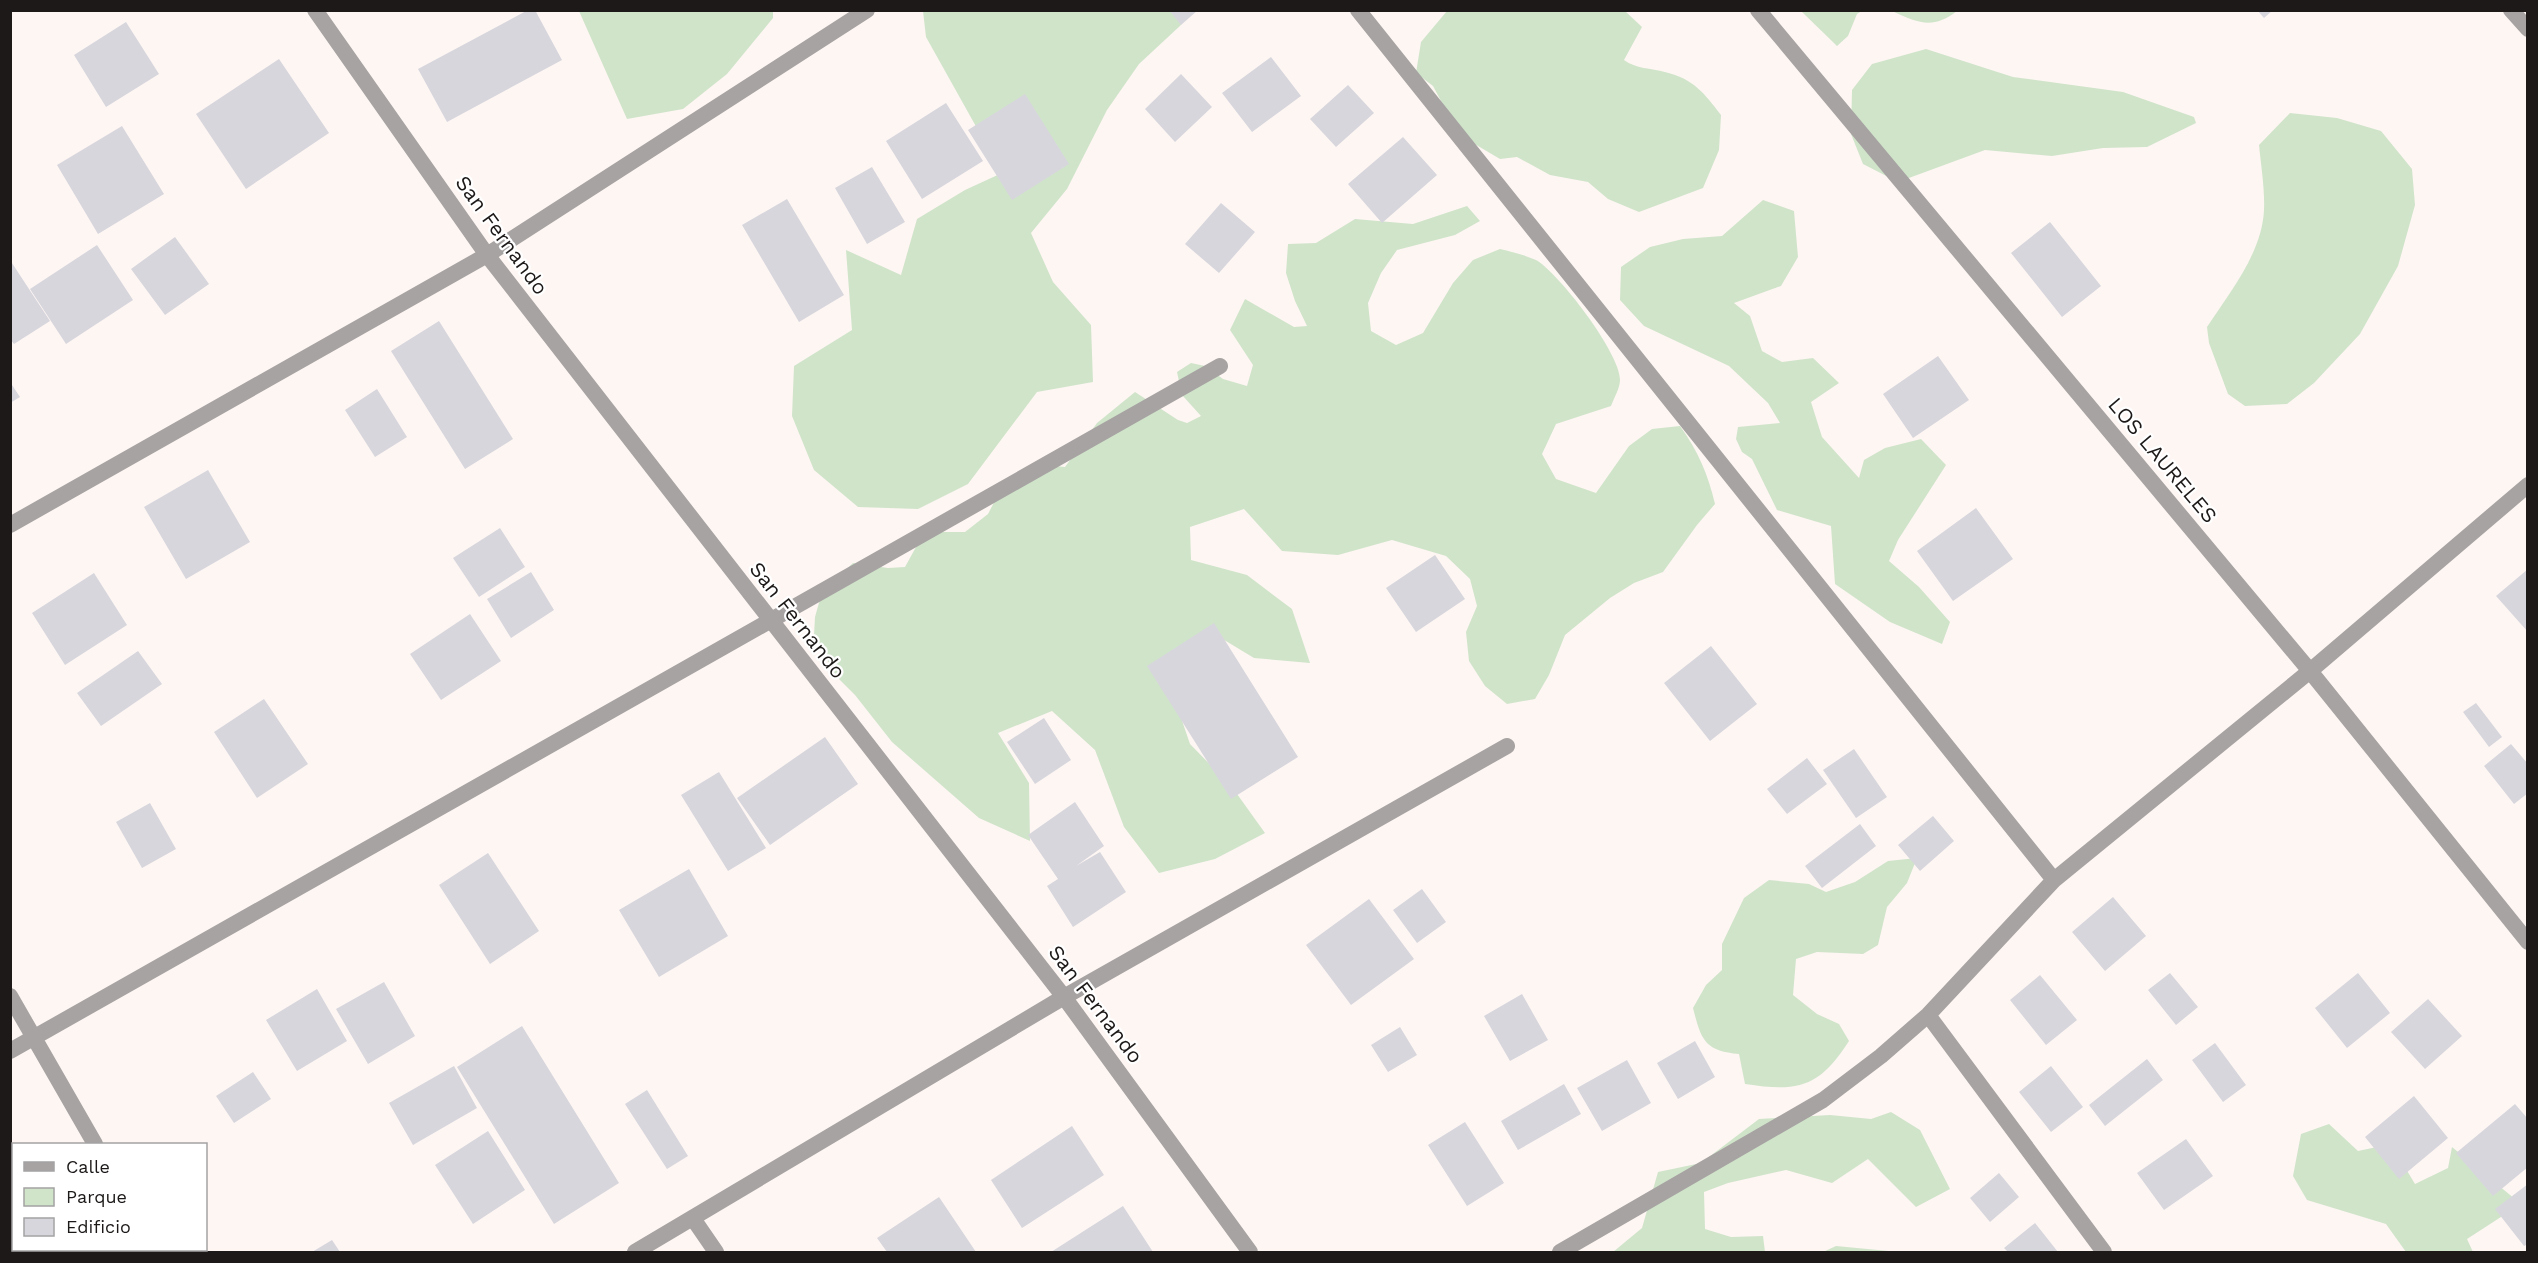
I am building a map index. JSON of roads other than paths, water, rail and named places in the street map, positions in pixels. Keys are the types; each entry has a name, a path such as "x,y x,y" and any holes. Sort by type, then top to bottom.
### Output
{"street":[{"name":"San Fernando","path":"315,10 487,255 1064,997 1250,1252"},
{"path":"10,525 487,255 867,10"},
{"path":"1358,10 2054,880"},
{"name":"LOS LAURELES","path":"1758,10 2310,671 2528,942"},
{"path":"2511,10 2528,29"},
{"path":"10,1051 1220,366"},
{"path":"1560,1252 1823,1100 1881,1056 1928,1015 2054,880 2310,671 2528,485"},
{"path":"635,1252 694,1220 1064,997 1507,746"},
{"path":"10,996 94,1143"},
{"path":"1928,1015 2104,1252"},
{"path":"694,1220 716,1252"}]}
